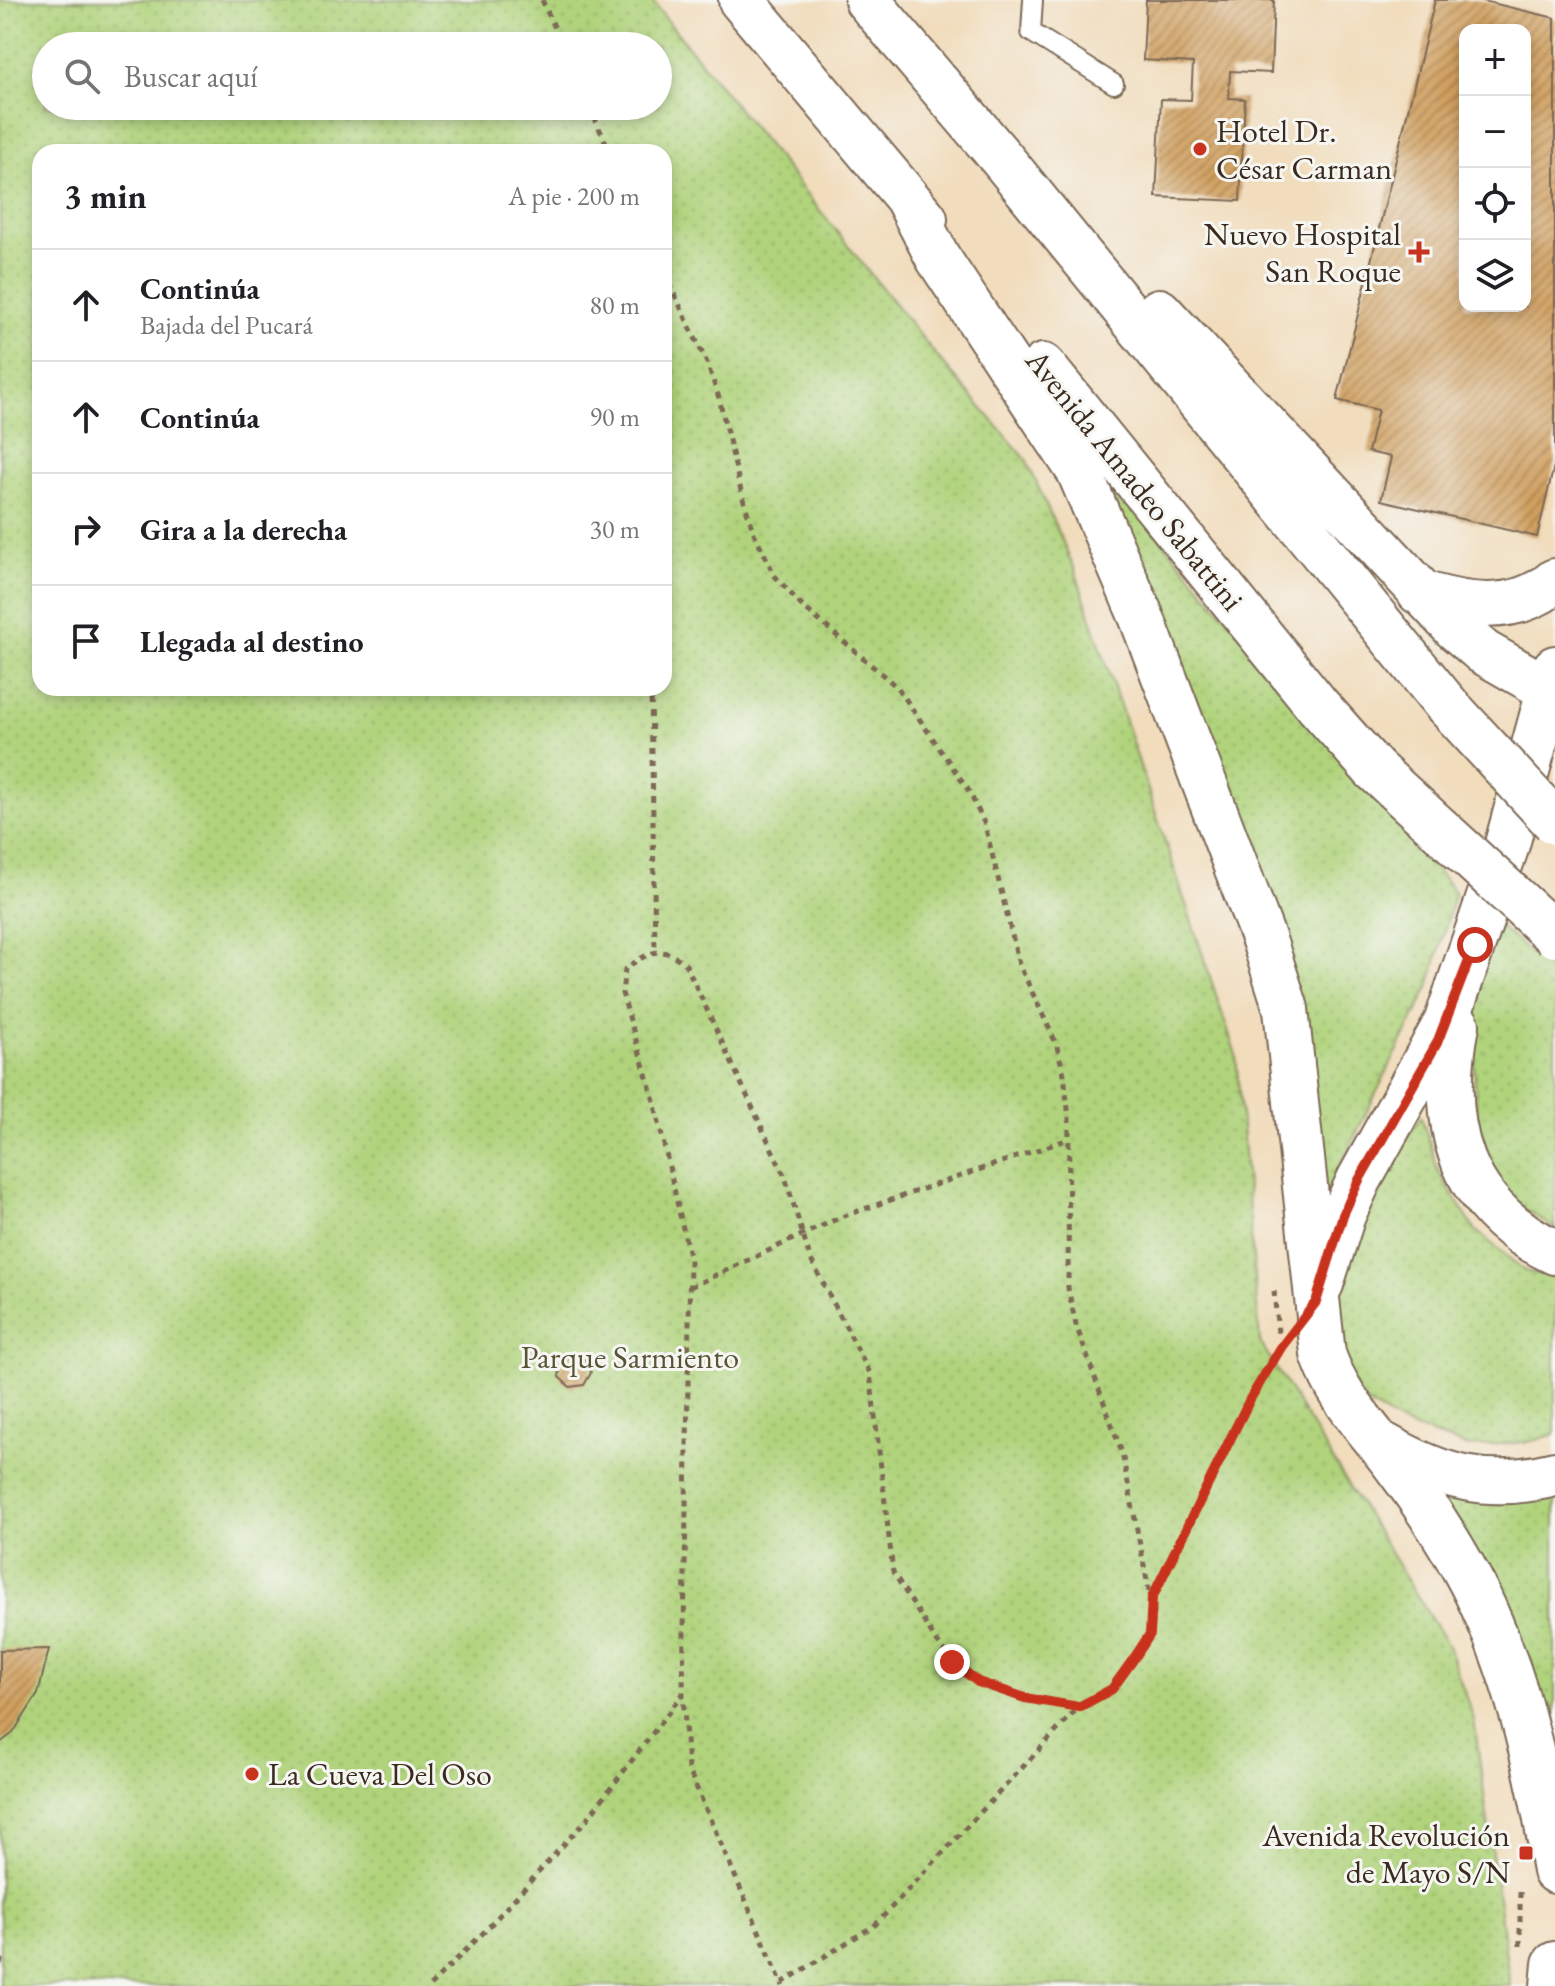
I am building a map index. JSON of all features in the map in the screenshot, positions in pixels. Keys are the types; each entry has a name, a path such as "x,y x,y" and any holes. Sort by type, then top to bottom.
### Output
{"main road":[{"name":"Avenida Amadeo Sabattini","path":"741,0 906,196 1318,706 1374,769 1555,935"},
{"path":"867,0 1002,159 1445,703 1555,822"},
{"path":"1002,159 1130,279 1419,592 1483,652 1553,684 1475,945 1453,1045 1451,1114 1458,1152 1475,1188 1501,1219 1529,1240 1555,1252"},
{"path":"906,196 938,258 1079,471 1141,616 1236,860 1286,1009 1323,1354 1332,1380 1350,1410 1378,1442 1463,1567 1501,1649 1521,1712 1536,1875"},
{"path":"1419,592 1457,604 1493,607 1522,598 1555,581"},
{"path":"1316,1302 1343,1215 1359,1180 1437,1043 1475,945"},
{"path":"1378,1442 1422,1467 1481,1482 1532,1480 1555,1474"},
{"path":"1538,1957 1553,1986"}],"lane":[{"path":"1033,0 1031,32 1114,84"}],"path":[{"path":"542,0 557,32"},
{"path":"595,120 606,144"},
{"path":"672,289 707,363 746,507 775,576 801,605 898,688 969,791 985,825 1019,964 1056,1043 1064,1074 1069,1139 1070,1201 1065,1247 1068,1288 1076,1325 1122,1453 1152,1598 1150,1634 1112,1689 1079,1707 875,1925 783,1985 688,1768 683,1694 690,1259 654,1101 622,993 625,969 655,952 672,952 686,965 785,1177 810,1258 870,1373 893,1572 952,1662 978,1682 1025,1698 1079,1707"},
{"path":"651,696 655,952"},
{"path":"690,1287 802,1232 1069,1139"},
{"path":"1272,1277 1285,1355"},
{"path":"1152,1598 1250,1399 1282,1346 1316,1302"},
{"path":"430,1986 587,1819 683,1694"},
{"path":"1536,1875 1521,1895 1538,1957"},
{"path":"0,1964 3,1953"}],"green space":[{"name":"Parque Sarmiento","path":"0,0 651,0 935,354 1026,459 1075,570 1236,1055 1260,1342 1448,1646 1474,1720 1510,1986 0,1986"},
{"path":"1072,426 1166,545 1455,892 1429,987 1320,1206 1307,1064"},
{"path":"1494,922 1555,975 1555,1229 1504,1195 1489,1159 1476,1110 1472,1012"},
{"path":"1421,1116 1439,1173 1475,1230 1525,1271 1555,1277 1555,1434 1533,1441 1469,1447 1404,1425 1359,1399 1333,1330 1339,1271 1367,1202"},
{"path":"1555,1489 1555,1773 1433,1491"}],"building":[{"name":"Hotel Dr. César Carman","path":"1146,0 1274,0 1271,73 1230,71 1229,98 1245,99 1240,201 1156,197 1161,99 1191,100 1193,63 1143,60"},
{"name":"Nuevo Hospital San Roque","path":"1435,0 1479,0 1555,18 1555,462 1537,537 1381,500 1391,457 1368,452 1378,410 1337,400"},
{"path":"573,1355 586,1360 591,1373 584,1385 570,1387 559,1377 561,1363"},
{"path":"49,1649 38,1694 13,1733 0,1743 0,1650"}],"place":[{"name":"Hotel Dr. César Carman","path":"1200,149"},
{"name":"Nuevo Hospital San Roque","path":"1419,252"},
{"name":"La Cueva Del Oso","path":"252,1774"},
{"name":"Avenida Revolución de Mayo S/N","path":"1526,1853"}],"route":[{"path":"952,1662 978,1682 1025,1698 1079,1707 1112,1689 1150,1634 1154,1616 1152,1598 1250,1399 1282,1346 1316,1302 1343,1215 1359,1180 1437,1043 1475,945"}]}
